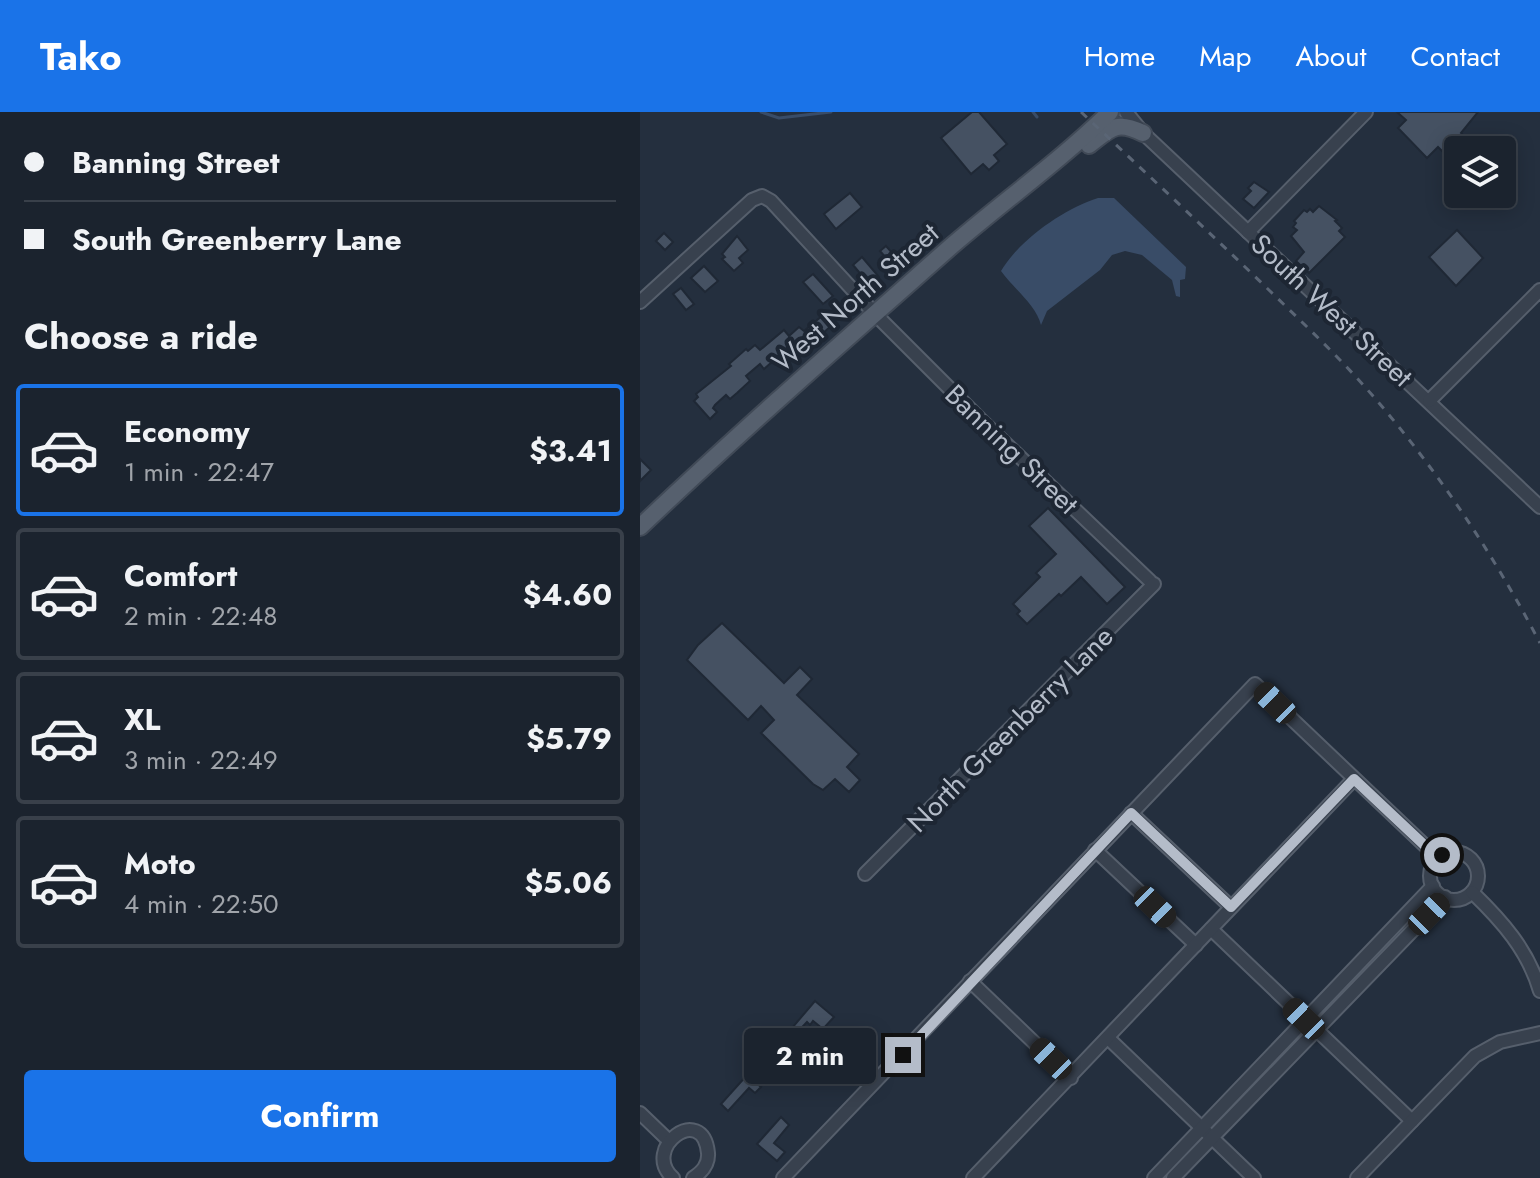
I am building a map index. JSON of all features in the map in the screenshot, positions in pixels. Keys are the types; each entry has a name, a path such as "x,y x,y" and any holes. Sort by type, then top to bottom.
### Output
{"main road":[{"name":"West North Street","path":"640,527 716,454 1110,112"},
{"path":"1018,192 1061,166 1112,127 1127,126 1143,133"}],"street":[{"name":"South West Street","path":"1126,112 1143,133 1540,507"},
{"path":"1248,232 1366,112"},
{"name":"Banning Street","path":"640,302 752,200 762,196 771,201 875,314 988,428 1152,583"},
{"path":"1429,401 1540,290"},
{"name":"North Greenberry Lane","path":"865,874 1152,583"},
{"path":"783,1178 1255,684 1438,858"},
{"path":"973,1178 1354,779"},
{"path":"1131,813 1231,907"},
{"path":"1095,850 1196,945"},
{"path":"1457,852 1472,859 1478,873 1472,892 1462,898 1445,897 1433,886 1430,874 1438,858 1457,852"},
{"path":"1154,1178 1433,886"},
{"path":"1472,892 1517,942 1531,966 1540,991"},
{"path":"1173,1178 1445,897"},
{"path":"1211,929 1412,1121"},
{"path":"970,981 1071,1078"},
{"path":"1357,1178 1475,1056 1500,1042 1540,1033"},
{"path":"1108,1038 1254,1178"},
{"path":"640,1113 665,1137"},
{"path":"666,1176 658,1159 658,1151 665,1137 679,1130 694,1132 706,1144 708,1159 700,1176"}],"water":[{"path":"1098,198 1114,198 1186,267 1185,279 1180,280 1180,297 1176,296 1172,280 1142,255 1125,251 1112,255 1100,270 1047,311 1041,325 1030,304 1001,271 1019,248 1044,227"}],"building":[{"path":"972,112 979,112 1007,144 994,155 999,161 989,170 983,164 971,174 941,138"},
{"path":"1397,112 1478,112 1461,133 1464,136 1444,136 1444,153 1438,147 1427,158 1398,128 1406,120"},
{"path":"1254,182 1269,192 1254,208 1243,199"},
{"path":"850,193 862,207 836,229 824,214"},
{"path":"1319,206 1337,220 1342,228 1339,231 1345,237 1309,273 1296,261 1304,252 1291,236 1297,230 1293,227 1294,221 1304,210 1313,212"},
{"path":"1457,230 1483,258 1456,286 1429,257"},
{"path":"664,233 673,242 665,250 656,241"},
{"path":"737,236 748,250 739,258 743,263 734,271 722,259 725,257 722,254"},
{"path":"886,246 901,263 895,268 880,251"},
{"path":"862,257 879,277 870,285 853,265"},
{"path":"704,266 718,281 705,292 691,278"},
{"path":"813,274 833,296 823,304 803,282"},
{"path":"681,288 694,304 686,310 673,294"},
{"path":"822,316 831,326 813,342 815,344 808,351 798,339 764,369 760,364 746,376 750,381 737,393 730,399 726,395 715,405 713,408 717,412 710,419 694,401 698,397 696,394 731,366 729,364 746,349 748,351 755,345 760,350 784,330 789,336 799,327 804,331"},
{"path":"640,459 651,470 640,481"},
{"path":"1048,508 1125,587 1107,604 1081,577 1027,624 1017,614 1020,611 1013,604 1040,577 1036,573 1056,554 1029,526"},
{"path":"722,623 784,683 800,667 812,679 797,695 859,754 847,767 860,780 849,792 835,779 823,790 813,784 761,733 774,720 761,706 748,720 687,660"},
{"path":"815,1001 834,1017 823,1029 813,1021 810,1025 807,1022 791,1039 786,1035"},
{"path":"747,1075 761,1087 755,1093 749,1088 728,1111 721,1104"},
{"path":"781,1117 789,1125 774,1143 785,1152 777,1161 757,1144"}],"waterway":[{"path":"761,112 779,118 831,112"},
{"path":"1033,112 1037,117"}],"railway":[{"path":"1081,112 1297,317 1373,396 1464,515 1540,643"}],"route":[{"path":"903,1055 1131,813 1231,907 1354,779 1438,858 1442,855"}]}
